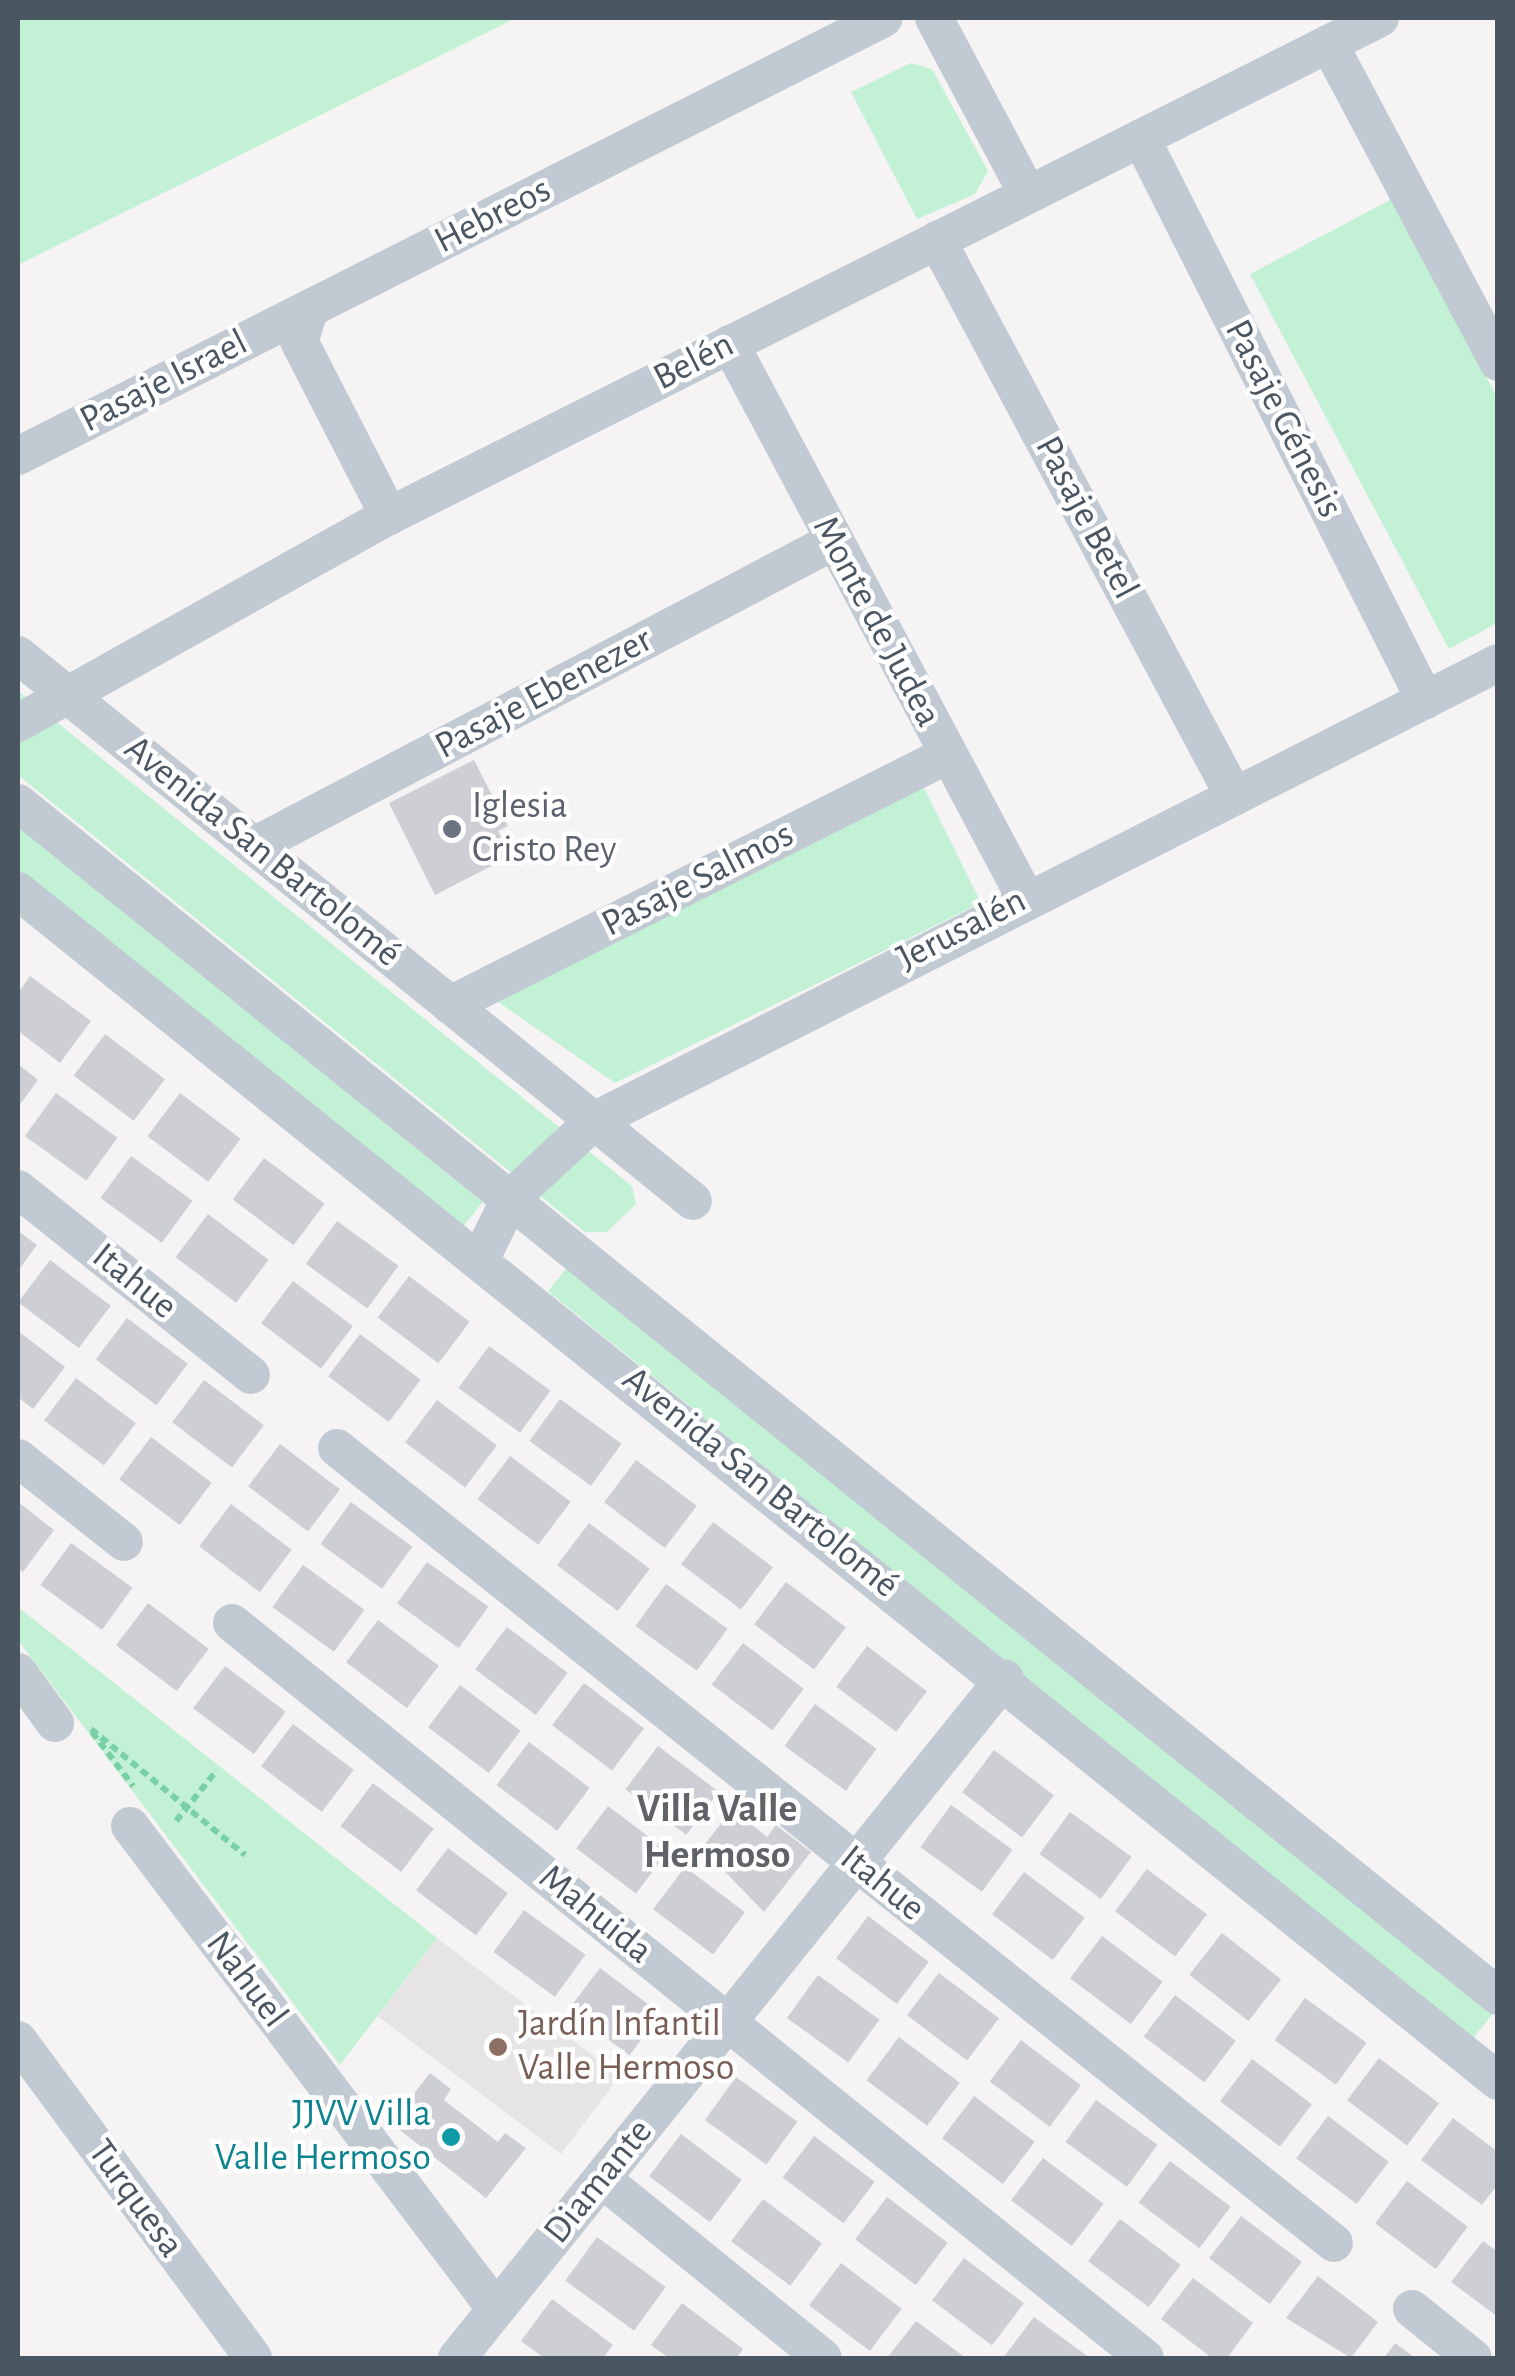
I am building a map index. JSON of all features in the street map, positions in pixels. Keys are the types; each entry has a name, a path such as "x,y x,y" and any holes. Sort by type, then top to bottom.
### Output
{"street":[{"name":"Hebreos","path":"310,308 884,18"},
{"path":"934,18 1028,194"},
{"name":"Belén","path":"18,723 62,690 389,516 1380,18"},
{"path":"1328,44 1498,362"},
{"name":"Pasaje Génesis","path":"1141,138 1425,700"},
{"name":"Pasaje Betel","path":"937,240 1234,796"},
{"name":"Pasaje Israel","path":"18,456 310,308"},
{"path":"310,308 298,341 389,516"},
{"name":"Monte de Judea","path":"730,344 1026,897"},
{"name":"Pasaje Ebenezer","path":"254,846 834,541"},
{"name":"Avenida San Bartolomé","path":"18,654 692,1200"},
{"name":"Jerusalén","path":"480,1260 510,1199 594,1121 1026,897 1498,663"},
{"name":"Pasaje Salmos","path":"450,1005 947,755"},
{"path":"18,803 1498,1996"},
{"name":"Avenida San Bartolomé","path":"18,891 1005,1678 1498,2082"},
{"name":"Itahue","path":"18,1189 250,1375"},
{"name":"Itahue","path":"337,1448 1334,2244"},
{"path":"18,1458 124,1542"},
{"name":"Mahuida","path":"232,1623 1145,2358"},
{"path":"18,1672 70,1723"},
{"name":"Diamante","path":"470,2354 496,2309 1005,1678"},
{"name":"Nahuel","path":"140,1839 496,2309"},
{"name":"Turquesa","path":"18,2040 253,2358"},
{"path":"602,2178 822,2358"},
{"path":"1412,2309 1473,2358"}],"path":[{"path":"70,1723 187,1807 245,1855"},
{"path":"70,1723 144,1800 140,1839"},
{"path":"140,1839 187,1807 217,1770"}],"shaded area":[{"name":"Jardín Infantil Valle Hermoso","path":"437,1938 620,2076 561,2154 378,2016"}],"green space":[{"path":"18,18 516,18 18,265"},
{"path":"911,63 932,69 988,171 975,194 917,219 851,92"},
{"path":"1392,199 1497,397 1497,623 1449,649 1250,274"},
{"path":"18,691 632,1186 636,1204 607,1232 585,1232 18,775"},
{"path":"922,784 981,903 615,1083 491,997"},
{"path":"18,826 483,1202 455,1237 18,883"},
{"path":"570,1264 1494,2012 1472,2039 548,1291"},
{"path":"18,1607 437,1938 340,2065 18,1640"}],"building":[{"name":"Iglesia Cristo Rey","path":"474,760 508,826 498,831 511,856 435,895 389,803"},
{"path":"30,976 91,1021 60,1063 18,1031 18,993"},
{"path":"105,1034 165,1079 134,1121 74,1076"},
{"path":"18,1064 38,1080 18,1107"},
{"path":"56,1093 117,1138 86,1181 25,1136"},
{"path":"180,1093 241,1139 208,1182 148,1136"},
{"path":"131,1156 192,1201 162,1243 100,1198"},
{"path":"264,1158 325,1204 293,1245 233,1200"},
{"path":"208,1214 269,1260 236,1303 176,1257"},
{"path":"337,1221 398,1266 367,1309 306,1264"},
{"path":"18,1231 37,1245 18,1271"},
{"path":"50,1260 111,1306 79,1348 18,1302"},
{"path":"409,1276 470,1322 438,1363 378,1318"},
{"path":"293,1281 353,1326 321,1368 261,1323"},
{"path":"127,1318 188,1364 156,1405 96,1360"},
{"path":"18,1331 65,1367 33,1409 18,1397"},
{"path":"360,1334 421,1380 389,1422 328,1376"},
{"path":"489,1346 550,1391 520,1433 458,1388"},
{"path":"76,1378 136,1423 104,1465 44,1420"},
{"path":"204,1380 264,1425 232,1467 172,1422"},
{"path":"560,1399 621,1444 591,1486 529,1441"},
{"path":"437,1400 497,1445 465,1487 405,1442"},
{"path":"151,1437 212,1483 180,1525 119,1479"},
{"path":"280,1444 340,1489 308,1531 248,1486"},
{"path":"510,1456 571,1502 538,1545 478,1499"},
{"path":"636,1460 697,1506 665,1548 604,1502"},
{"path":"18,1502 54,1530 23,1572 18,1568"},
{"path":"351,1502 412,1547 382,1589 320,1544"},
{"path":"231,1504 292,1550 260,1592 199,1546"},
{"path":"713,1522 773,1567 741,1609 681,1564"},
{"path":"589,1523 650,1569 618,1611 557,1565"},
{"path":"71,1543 132,1588 102,1630 40,1585"},
{"path":"427,1562 488,1607 459,1648 397,1603"},
{"path":"303,1565 364,1610 334,1652 272,1607"},
{"path":"786,1582 846,1627 814,1669 754,1624"},
{"path":"666,1584 727,1629 697,1671 635,1626"},
{"path":"148,1603 209,1649 177,1691 116,1645"},
{"path":"378,1620 439,1666 407,1708 346,1662"},
{"path":"507,1627 568,1673 536,1715 475,1669"},
{"path":"743,1643 804,1689 772,1730 712,1685"},
{"path":"867,1646 927,1691 896,1732 836,1687"},
{"path":"225,1666 286,1712 254,1754 193,1708"},
{"path":"584,1683 644,1728 612,1770 552,1725"},
{"path":"460,1685 521,1731 489,1773 428,1727"},
{"path":"815,1704 876,1749 846,1791 784,1746"},
{"path":"293,1724 354,1770 322,1812 261,1766"},
{"path":"529,1742 590,1788 557,1831 497,1785"},
{"path":"658,1746 719,1792 686,1835 626,1789"},
{"path":"994,1750 1054,1795 1022,1837 962,1792"},
{"path":"373,1783 434,1829 401,1872 341,1826"},
{"path":"951,1805 1012,1850 982,1892 920,1847"},
{"path":"608,1806 668,1851 636,1893 576,1848"},
{"path":"732,1809 767,1837 776,1825 811,1852 764,1912 702,1848"},
{"path":"1070,1812 1131,1857 1101,1899 1039,1854"},
{"path":"448,1848 508,1893 476,1935 416,1890"},
{"path":"685,1867 745,1912 713,1954 653,1909"},
{"path":"1147,1869 1207,1914 1175,1956 1115,1911"},
{"path":"1024,1872 1085,1918 1053,1960 992,1914"},
{"path":"524,1910 585,1955 555,1997 493,1952"},
{"path":"868,1916 929,1962 897,2004 836,1958"},
{"path":"1222,1933 1281,1979 1248,2021 1189,1975"},
{"path":"1102,1936 1163,1982 1131,2024 1070,1978"},
{"path":"600,1968 661,2014 629,2055 569,2010"},
{"path":"939,1973 999,2018 967,2060 907,2015"},
{"path":"818,1975 879,2020 848,2063 787,2018"},
{"path":"1175,1995 1236,2041 1204,2082 1144,2037"},
{"path":"1305,1998 1366,2043 1336,2085 1274,2040"},
{"path":"899,2037 960,2083 927,2126 867,2080"},
{"path":"1021,2040 1081,2085 1050,2127 990,2082"},
{"path":"1379,2058 1439,2103 1407,2145 1347,2100"},
{"path":"1252,2059 1312,2104 1280,2146 1220,2101"},
{"name":"JJVV Villa Valle Hermoso","path":"430,2073 451,2089 444,2100 498,2142 505,2133 526,2148 486,2198 391,2123"},
{"path":"736,2077 797,2122 766,2165 705,2120"},
{"path":"974,2096 1035,2142 1003,2184 942,2138"},
{"path":"1096,2100 1157,2145 1127,2187 1065,2142"},
{"path":"1328,2116 1389,2162 1357,2204 1296,2158"},
{"path":"1453,2118 1498,2152 1498,2184 1482,2205 1421,2160"},
{"path":"681,2134 742,2180 710,2222 649,2176"},
{"path":"814,2136 875,2182 843,2223 783,2178"},
{"path":"1043,2158 1104,2204 1072,2246 1011,2200"},
{"path":"1170,2161 1231,2207 1199,2248 1139,2203"},
{"path":"1407,2181 1468,2227 1436,2269 1375,2223"},
{"path":"887,2197 948,2243 916,2285 855,2239"},
{"path":"763,2199 822,2244 790,2286 731,2241"},
{"path":"1241,2216 1302,2262 1270,2304 1209,2258"},
{"path":"1120,2219 1181,2265 1149,2307 1088,2261"},
{"path":"597,2237 666,2287 634,2331 565,2281"},
{"path":"1483,2241 1498,2252 1498,2317 1451,2282"},
{"path":"964,2258 1024,2303 992,2345 932,2300"},
{"path":"841,2263 902,2309 870,2351 809,2305"},
{"path":"1318,2276 1378,2322 1351,2358 1286,2318"},
{"path":"1193,2278 1253,2323 1227,2358 1212,2358 1161,2319"},
{"path":"552,2299 613,2345 603,2358 544,2358 521,2341"},
{"path":"682,2303 743,2349 736,2358 669,2358 651,2345"},
{"path":"1034,2317 1090,2358 1003,2358"},
{"path":"916,2321 966,2358 887,2358"},
{"path":"1395,2343 1415,2358 1384,2358"}],"place":[{"name":"Iglesia Cristo Rey","path":"452,829"},
{"name":"Jardín Infantil Valle Hermoso","path":"498,2047"},
{"name":"JJVV Villa Valle Hermoso","path":"451,2137"}],"district":[{"name":"Villa Valle Hermoso","path":"717,1832"}]}
